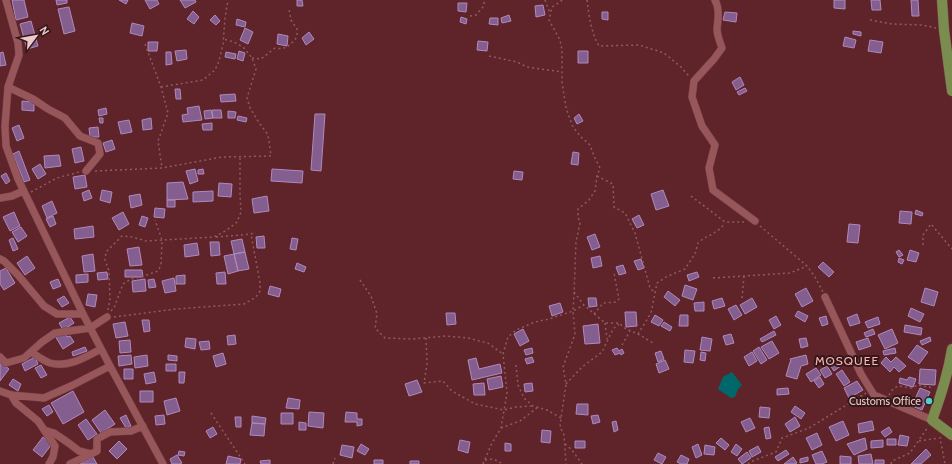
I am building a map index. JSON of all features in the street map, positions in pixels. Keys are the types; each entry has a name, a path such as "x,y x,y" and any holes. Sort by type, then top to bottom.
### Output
{"main road":[{"path":"942,0 944,30 952,91"},
{"path":"946,435 932,420 943,389 952,349"}],"street":[{"path":"6,0 18,43 19,55 8,87 5,126 6,146 24,193 83,314 163,464"},
{"path":"715,0 717,4 717,30 722,48 694,81 692,97 702,126 714,145 709,168 713,190 755,221"},
{"path":"8,87 65,118 80,136 98,143 100,154 86,171"},
{"path":"0,139 6,146"},
{"path":"0,198 24,193"},
{"path":"0,259 18,275 44,306 57,314 83,314"},
{"path":"825,297 861,374 874,395 932,420"},
{"path":"0,357 6,363 24,358 55,333 90,328 107,317"},
{"path":"31,352 50,363 60,364 83,359 101,349"},
{"path":"0,391 11,395 44,398 110,366"},
{"path":"11,395 16,403 38,421 55,446 52,463"},
{"path":"73,462 97,451 97,439 110,432 131,431 143,426"},
{"path":"44,430 54,433 79,451 91,454"},
{"path":"73,462 79,451"}],"path":[{"path":"161,88 203,80 215,70 220,61 228,0"},
{"path":"470,16 476,14 483,6 485,0"},
{"path":"545,0 550,13"},
{"path":"562,0 552,7 549,20 560,40 562,50 562,82 566,108 572,127 590,145 600,168 597,176 595,191 589,200 578,209 580,228 576,242 573,311 575,334 563,367 566,384 560,427 564,435 566,464"},
{"path":"587,0 594,37 599,46 639,45 664,53 681,67 694,81"},
{"path":"252,58 261,59 275,48 282,49 288,47 297,37 297,28 291,20 289,9"},
{"path":"870,20 892,24 922,24 944,30"},
{"path":"24,193 57,178 81,171 162,168 222,157 271,156 268,135 250,108 247,98 256,69 252,58 244,48 234,42 223,39"},
{"path":"145,44 161,88 168,113 158,141 162,168"},
{"path":"489,56 517,62 527,67 562,72"},
{"path":"214,237 227,230 237,222 241,212 240,157"},
{"path":"597,176 612,184 614,207 625,213 635,233 650,288 655,294"},
{"path":"691,196 726,222 755,221 807,266 815,277 825,297"},
{"path":"107,317 114,308 123,284 131,279 158,271 160,265 162,240 155,220"},
{"path":"638,334 651,313 657,284 666,277 685,269 694,254 698,243 720,229 726,222"},
{"path":"923,244 923,235 931,224 952,249"},
{"path":"107,317 110,299 109,271 105,260 106,252 122,236 146,241 256,233"},
{"path":"107,317 176,309 244,304 256,297 260,292 260,283 251,234"},
{"path":"713,278 790,273 807,266"},
{"path":"594,314 602,302 616,302 619,298 614,273"},
{"path":"742,298 744,276"},
{"path":"360,280 371,296 377,314 375,328 385,338 413,339 446,336 468,338 488,343 503,354"},
{"path":"574,292 584,306 605,323 619,323 653,343"},
{"path":"483,464 491,445 501,428 507,393 503,354 508,337 516,330 535,322 549,319 584,306"},
{"path":"605,323 607,341"},
{"path":"566,384 582,367 602,352 613,329 619,323"},
{"path":"622,345 630,330"},
{"path":"426,338 427,364 424,383 443,381 452,391 475,404 504,410 516,407 532,406 547,410 561,418"},
{"path":"516,365 518,386 524,398 532,406"},
{"path":"886,400 893,389 898,386 911,388 918,386 943,389"},
{"path":"748,464 776,452 782,438 809,428 871,390"},
{"path":"501,428 520,421 538,408"},
{"path":"211,413 245,464"},
{"path":"892,464 892,461 910,453 932,420"},
{"path":"919,441 946,435 945,464"},
{"path":"565,444 572,450 582,464"},
{"path":"333,464 335,458"},
{"path":"485,460 491,459 499,461 502,464"}],"water":[{"path":"732,372 742,385 738,389 735,397 731,398 718,389 723,377"}],"building":[{"path":"12,0 24,0 28,17 16,20"},
{"path":"56,0 67,0 67,3 57,5"},
{"path":"119,0 128,0 126,4"},
{"path":"145,0 157,0 159,4 150,9"},
{"path":"180,0 195,0 196,2 185,8"},
{"path":"297,0 302,0 303,6 297,6"},
{"path":"834,0 845,0 845,9 834,8"},
{"path":"871,0 880,0 881,10 872,10"},
{"path":"911,0 918,0 919,16 912,16"},
{"path":"458,3 467,3 466,12 458,11"},
{"path":"543,5 545,15 536,17 535,6"},
{"path":"69,7 75,31 64,34 58,9"},
{"path":"193,11 199,17 194,24 187,19"},
{"path":"602,12 608,12 608,20 602,19"},
{"path":"725,12 737,13 736,22 723,20"},
{"path":"215,15 220,21 216,25 210,20"},
{"path":"509,15 511,21 502,23 501,18"},
{"path":"461,17 467,19 466,24 460,22"},
{"path":"490,18 498,18 498,25 489,24"},
{"path":"237,19 246,22 245,27 236,25"},
{"path":"31,21 38,46 27,49 20,24"},
{"path":"132,23 144,26 142,36 130,33"},
{"path":"245,28 253,32 248,44 240,40"},
{"path":"853,31 861,32 861,36 853,34"},
{"path":"309,32 314,39 306,45 302,38"},
{"path":"278,34 288,36 287,46 277,44"},
{"path":"845,37 856,40 854,48 843,46"},
{"path":"870,40 883,42 881,53 868,51"},
{"path":"478,41 488,42 487,51 477,50"},
{"path":"148,42 158,42 157,51 148,51"},
{"path":"186,50 187,59 177,61 175,51"},
{"path":"239,51 245,53 243,61 237,59"},
{"path":"578,51 588,51 588,63 578,63"},
{"path":"3,52 6,65 0,66 0,53"},
{"path":"166,52 171,52 172,64 166,65"},
{"path":"226,52 236,54 235,59 225,57"},
{"path":"740,77 744,85 736,90 732,82"},
{"path":"745,88 747,91 739,95 737,92"},
{"path":"175,89 180,89 181,99 176,99"},
{"path":"235,94 236,101 221,102 220,95"},
{"path":"22,101 34,102 34,111 22,110"},
{"path":"199,106 202,120 183,122 182,115 188,114 187,108"},
{"path":"106,108 107,114 99,116 98,110"},
{"path":"211,110 213,118 205,119 204,111"},
{"path":"212,110 221,110 222,118 213,118"},
{"path":"228,111 236,112 235,118 228,118"},
{"path":"315,114 325,114 321,171 311,170"},
{"path":"579,114 583,121 577,124 574,118"},
{"path":"238,116 247,118 246,122 237,120"},
{"path":"99,118 103,118 103,123 100,123"},
{"path":"151,118 152,129 143,130 142,120"},
{"path":"129,120 132,132 121,134 118,122"},
{"path":"212,123 212,130 203,130 202,124"},
{"path":"19,125 24,138 17,141 12,128"},
{"path":"98,127 99,137 90,137 89,128"},
{"path":"112,140 115,149 106,152 103,143"},
{"path":"81,147 84,161 75,163 72,149"},
{"path":"19,151 30,180 24,182 13,154"},
{"path":"573,152 579,153 578,165 571,164"},
{"path":"59,155 61,166 45,168 44,156"},
{"path":"40,164 46,174 38,179 32,169"},
{"path":"195,169 198,181 190,184 186,171"},
{"path":"203,169 204,174 198,174 198,170"},
{"path":"272,169 303,171 302,183 271,181"},
{"path":"514,171 523,172 522,180 513,179"},
{"path":"6,173 10,181 6,184 1,176"},
{"path":"85,175 87,187 75,189 73,177"},
{"path":"183,182 188,199 167,200 167,183"},
{"path":"219,183 232,184 231,197 218,196"},
{"path":"89,190 92,198 84,201 82,193"},
{"path":"102,190 112,192 110,203 100,200"},
{"path":"663,190 669,206 656,210 651,194"},
{"path":"213,191 213,201 193,202 193,192"},
{"path":"140,194 142,205 131,208 129,196"},
{"path":"267,196 269,211 254,213 252,199"},
{"path":"167,200 175,200 175,207 167,207"},
{"path":"52,201 57,213 47,218 42,206"},
{"path":"155,208 165,209 164,218 154,217"},
{"path":"916,210 923,213 922,216 915,214"},
{"path":"900,211 912,212 911,224 899,223"},
{"path":"14,212 20,226 10,231 3,217"},
{"path":"123,212 129,224 119,230 112,218"},
{"path":"639,215 644,225 637,228 632,219"},
{"path":"53,216 56,224 50,227 46,219"},
{"path":"142,216 148,218 145,227 139,225"},
{"path":"849,224 860,225 858,243 847,242"},
{"path":"93,226 94,237 75,239 74,229"},
{"path":"21,227 27,236 18,242 12,232"},
{"path":"595,234 600,247 592,250 587,237"},
{"path":"264,236 265,248 257,248 256,237"},
{"path":"13,238 18,249 13,251 9,240"},
{"path":"292,238 298,239 296,250 290,249"},
{"path":"242,239 245,252 234,254 231,241"},
{"path":"210,242 219,242 220,255 211,256"},
{"path":"197,243 199,255 185,257 184,245"},
{"path":"139,247 142,265 130,266 127,249"},
{"path":"899,250 903,255 899,257 896,252"},
{"path":"910,250 919,253 916,262 907,260"},
{"path":"245,252 249,269 238,271 234,254"},
{"path":"93,254 95,271 84,272 82,256"},
{"path":"234,254 238,271 228,274 224,256"},
{"path":"27,256 35,268 25,275 17,263"},
{"path":"600,256 602,266 593,268 591,258"},
{"path":"899,258 904,260 902,264 898,262"},
{"path":"641,259 644,268 638,270 634,261"},
{"path":"823,262 834,272 829,277 818,267"},
{"path":"297,263 306,267 304,272 295,269"},
{"path":"623,265 626,273 619,275 616,267"},
{"path":"6,268 15,283 4,290 0,284 0,271"},
{"path":"125,270 142,270 143,277 125,277"},
{"path":"107,272 108,279 98,280 97,273"},
{"path":"225,272 226,284 217,284 216,273"},
{"path":"697,272 699,277 689,281 687,275"},
{"path":"88,274 88,282 76,283 76,275"},
{"path":"185,275 185,284 176,284 176,276"},
{"path":"174,278 176,291 165,293 162,281"},
{"path":"58,279 61,286 53,289 50,282"},
{"path":"145,279 146,291 133,292 132,281"},
{"path":"154,279 156,287 149,288 148,280"},
{"path":"685,285 697,289 693,300 682,296"},
{"path":"270,286 281,289 279,297 268,294"},
{"path":"806,288 813,301 802,307 795,294"},
{"path":"925,288 938,292 934,306 921,302"},
{"path":"668,291 680,300 675,306 664,297"},
{"path":"88,294 97,295 95,307 86,305"},
{"path":"64,296 69,303 62,307 57,300"},
{"path":"588,298 596,298 597,306 589,307"},
{"path":"722,298 725,306 714,309 712,301"},
{"path":"752,298 757,307 745,314 740,305"},
{"path":"704,302 704,311 695,311 694,303"},
{"path":"560,303 563,312 552,316 549,306"},
{"path":"736,305 742,315 734,320 728,309"},
{"path":"911,308 924,314 920,322 908,316"},
{"path":"798,311 808,316 805,322 795,316"},
{"path":"625,312 636,312 637,326 626,327"},
{"path":"446,313 455,313 456,324 447,325"},
{"path":"857,314 860,323 850,326 847,318"},
{"path":"655,315 663,320 659,326 651,322"},
{"path":"680,315 688,315 688,326 679,326"},
{"path":"776,316 781,325 774,329 769,320"},
{"path":"826,316 828,324 822,326 819,318"},
{"path":"70,317 74,323 63,330 59,323"},
{"path":"878,317 880,324 868,328 865,322"},
{"path":"142,320 149,320 150,331 144,332"},
{"path":"125,322 128,336 116,338 113,324"},
{"path":"664,322 672,327 670,331 661,326"},
{"path":"598,324 600,343 585,344 583,326"},
{"path":"905,325 922,328 921,335 904,332"},
{"path":"523,329 529,341 520,346 514,334"},
{"path":"873,329 875,334 866,337 864,333"},
{"path":"892,329 898,343 885,349 878,335"},
{"path":"64,331 67,337 70,336 74,342 63,349 55,336"},
{"path":"774,331 776,335 762,342 760,339"},
{"path":"731,334 734,343 726,345 723,336"},
{"path":"235,335 236,344 228,345 227,336"},
{"path":"702,337 712,339 710,351 700,350"},
{"path":"930,337 931,341 922,345 920,341"},
{"path":"186,338 196,339 195,349 185,347"},
{"path":"806,338 808,346 801,348 799,339"},
{"path":"868,338 871,346 859,350 856,342"},
{"path":"130,340 131,352 120,353 119,341"},
{"path":"209,341 210,349 201,350 199,342"},
{"path":"772,341 779,353 769,359 761,347"},
{"path":"917,345 928,352 919,364 908,357"},
{"path":"85,347 87,351 73,356 72,352"},
{"path":"759,347 767,360 761,364 753,351"},
{"path":"532,348 533,353 526,355 524,350"},
{"path":"617,348 619,351 622,349 624,353 621,355 620,353 615,355 612,350"},
{"path":"895,348 896,353 884,355 883,351"},
{"path":"685,350 695,351 693,363 684,362"},
{"path":"661,351 664,359 658,362 655,353"},
{"path":"701,352 706,353 705,361 700,360"},
{"path":"752,352 757,361 749,366 744,357"},
{"path":"223,353 226,364 216,367 213,356"},
{"path":"131,355 132,364 119,366 118,356"},
{"path":"147,355 148,366 135,368 134,357"},
{"path":"168,355 177,356 177,361 168,360"},
{"path":"806,355 808,364 801,366 797,379 786,376 791,362 790,359"},
{"path":"837,356 842,365 834,371 828,362"},
{"path":"35,357 38,364 25,371 22,364"},
{"path":"532,357 534,362 527,364 525,359"},
{"path":"886,357 891,362 896,357 906,366 899,372 894,367 890,372 881,363"},
{"path":"476,358 479,369 500,364 502,373 472,380 468,360"},
{"path":"665,360 669,369 659,373 656,364"},
{"path":"0,362 9,369 0,381"},
{"path":"166,364 176,364 176,371 166,371"},
{"path":"41,365 47,375 41,378 35,368"},
{"path":"827,366 832,374 825,378 820,370"},
{"path":"816,368 821,375 811,382 806,374"},
{"path":"124,369 133,369 133,379 124,379"},
{"path":"920,369 936,370 935,385 919,384"},
{"path":"842,370 850,382 844,386 836,374"},
{"path":"154,372 156,382 146,384 144,374"},
{"path":"179,372 185,372 184,383 179,383"},
{"path":"501,376 503,387 489,390 487,379"},
{"path":"820,377 824,384 819,388 814,381"},
{"path":"909,377 916,379 913,387 899,383 900,378 907,380"},
{"path":"13,379 21,384 18,391 9,385"},
{"path":"417,380 422,392 409,396 405,384"},
{"path":"857,381 863,390 849,398 844,388"},
{"path":"484,383 485,395 474,395 473,384"},
{"path":"532,383 533,391 525,392 524,384"},
{"path":"788,388 789,394 777,395 777,389"},
{"path":"920,388 930,392 922,410 912,406"},
{"path":"73,391 84,412 63,424 51,403"},
{"path":"140,391 153,391 153,402 140,402"},
{"path":"176,398 180,411 167,415 164,401"},
{"path":"288,398 300,400 299,409 286,408"},
{"path":"577,404 588,404 588,415 576,414"},
{"path":"49,405 53,412 47,416 42,409"},
{"path":"795,406 805,413 801,419 791,412"},
{"path":"760,407 770,408 769,418 759,417"},
{"path":"105,410 115,424 101,433 92,420"},
{"path":"309,412 324,413 323,428 308,426"},
{"path":"346,412 357,413 357,419 362,419 362,425 357,426 357,422 345,422"},
{"path":"281,413 293,413 293,424 281,424"},
{"path":"126,415 131,426 126,428 120,418"},
{"path":"164,415 165,424 156,425 155,416"},
{"path":"598,415 600,422 593,424 591,416"},
{"path":"252,416 266,418 265,424 252,423"},
{"path":"235,417 241,417 241,427 236,427"},
{"path":"795,417 800,426 790,432 785,424"},
{"path":"750,418 755,428 746,432 741,422"},
{"path":"86,419 97,434 88,440 78,425"},
{"path":"616,421 618,430 614,432 612,422"},
{"path":"843,421 849,435 836,441 829,427"},
{"path":"872,421 874,430 859,433 858,424"},
{"path":"299,422 306,423 306,430 299,430"},
{"path":"252,423 265,424 264,436 250,435"},
{"path":"213,427 217,434 210,438 206,431"},
{"path":"769,427 771,438 766,439 764,428"},
{"path":"889,427 892,432 885,437 881,432"},
{"path":"542,430 551,431 550,443 541,442"},
{"path":"817,433 822,445 812,450 806,438"},
{"path":"900,435 909,437 907,446 898,445"},
{"path":"43,437 52,444 42,457 33,450"},
{"path":"721,438 729,445 725,450 716,443"},
{"path":"865,438 867,449 854,455 847,444"},
{"path":"887,439 896,439 896,445 887,445"},
{"path":"460,440 470,442 468,453 458,450"},
{"path":"883,440 883,447 871,448 871,441"},
{"path":"119,441 127,449 117,459 109,451"},
{"path":"575,441 585,441 585,448 575,448"},
{"path":"505,443 511,444 511,451 505,451"},
{"path":"361,444 369,449 365,455 357,451"},
{"path":"698,444 702,455 696,458 692,447"},
{"path":"736,444 742,449 737,456 731,452"},
{"path":"342,445 354,447 352,458 340,455"},
{"path":"705,445 715,447 714,455 704,454"},
{"path":"758,446 761,452 752,457 749,451"},
{"path":"926,449 931,455 921,464 911,464"},
{"path":"786,450 789,454 778,461 775,457"},
{"path":"179,451 185,452 184,456 178,455"},
{"path":"822,451 827,462 816,464 812,455"},
{"path":"747,452 751,458 742,464 738,459"},
{"path":"658,453 666,457 662,464 654,460"},
{"path":"871,454 873,464 859,464 858,456"},
{"path":"177,455 182,463 172,464 170,459"},
{"path":"681,455 689,459 687,464 677,462"},
{"path":"228,456 241,459 240,464 226,464"},
{"path":"840,456 851,457 851,464 840,464"},
{"path":"93,457 97,464 80,464"},
{"path":"793,457 797,463 784,464"},
{"path":"808,457 808,461 800,463 800,459"},
{"path":"270,460 270,464 261,464 260,461"},
{"path":"374,460 383,460 383,464 374,464"},
{"path":"875,460 884,460 884,464 875,464"},
{"path":"410,461 419,461 419,464 410,464"}],"place":[{"name":"Customs Office","path":"929,401"}],"district":[{"name":"MOSQUEE","path":"847,360"}]}
